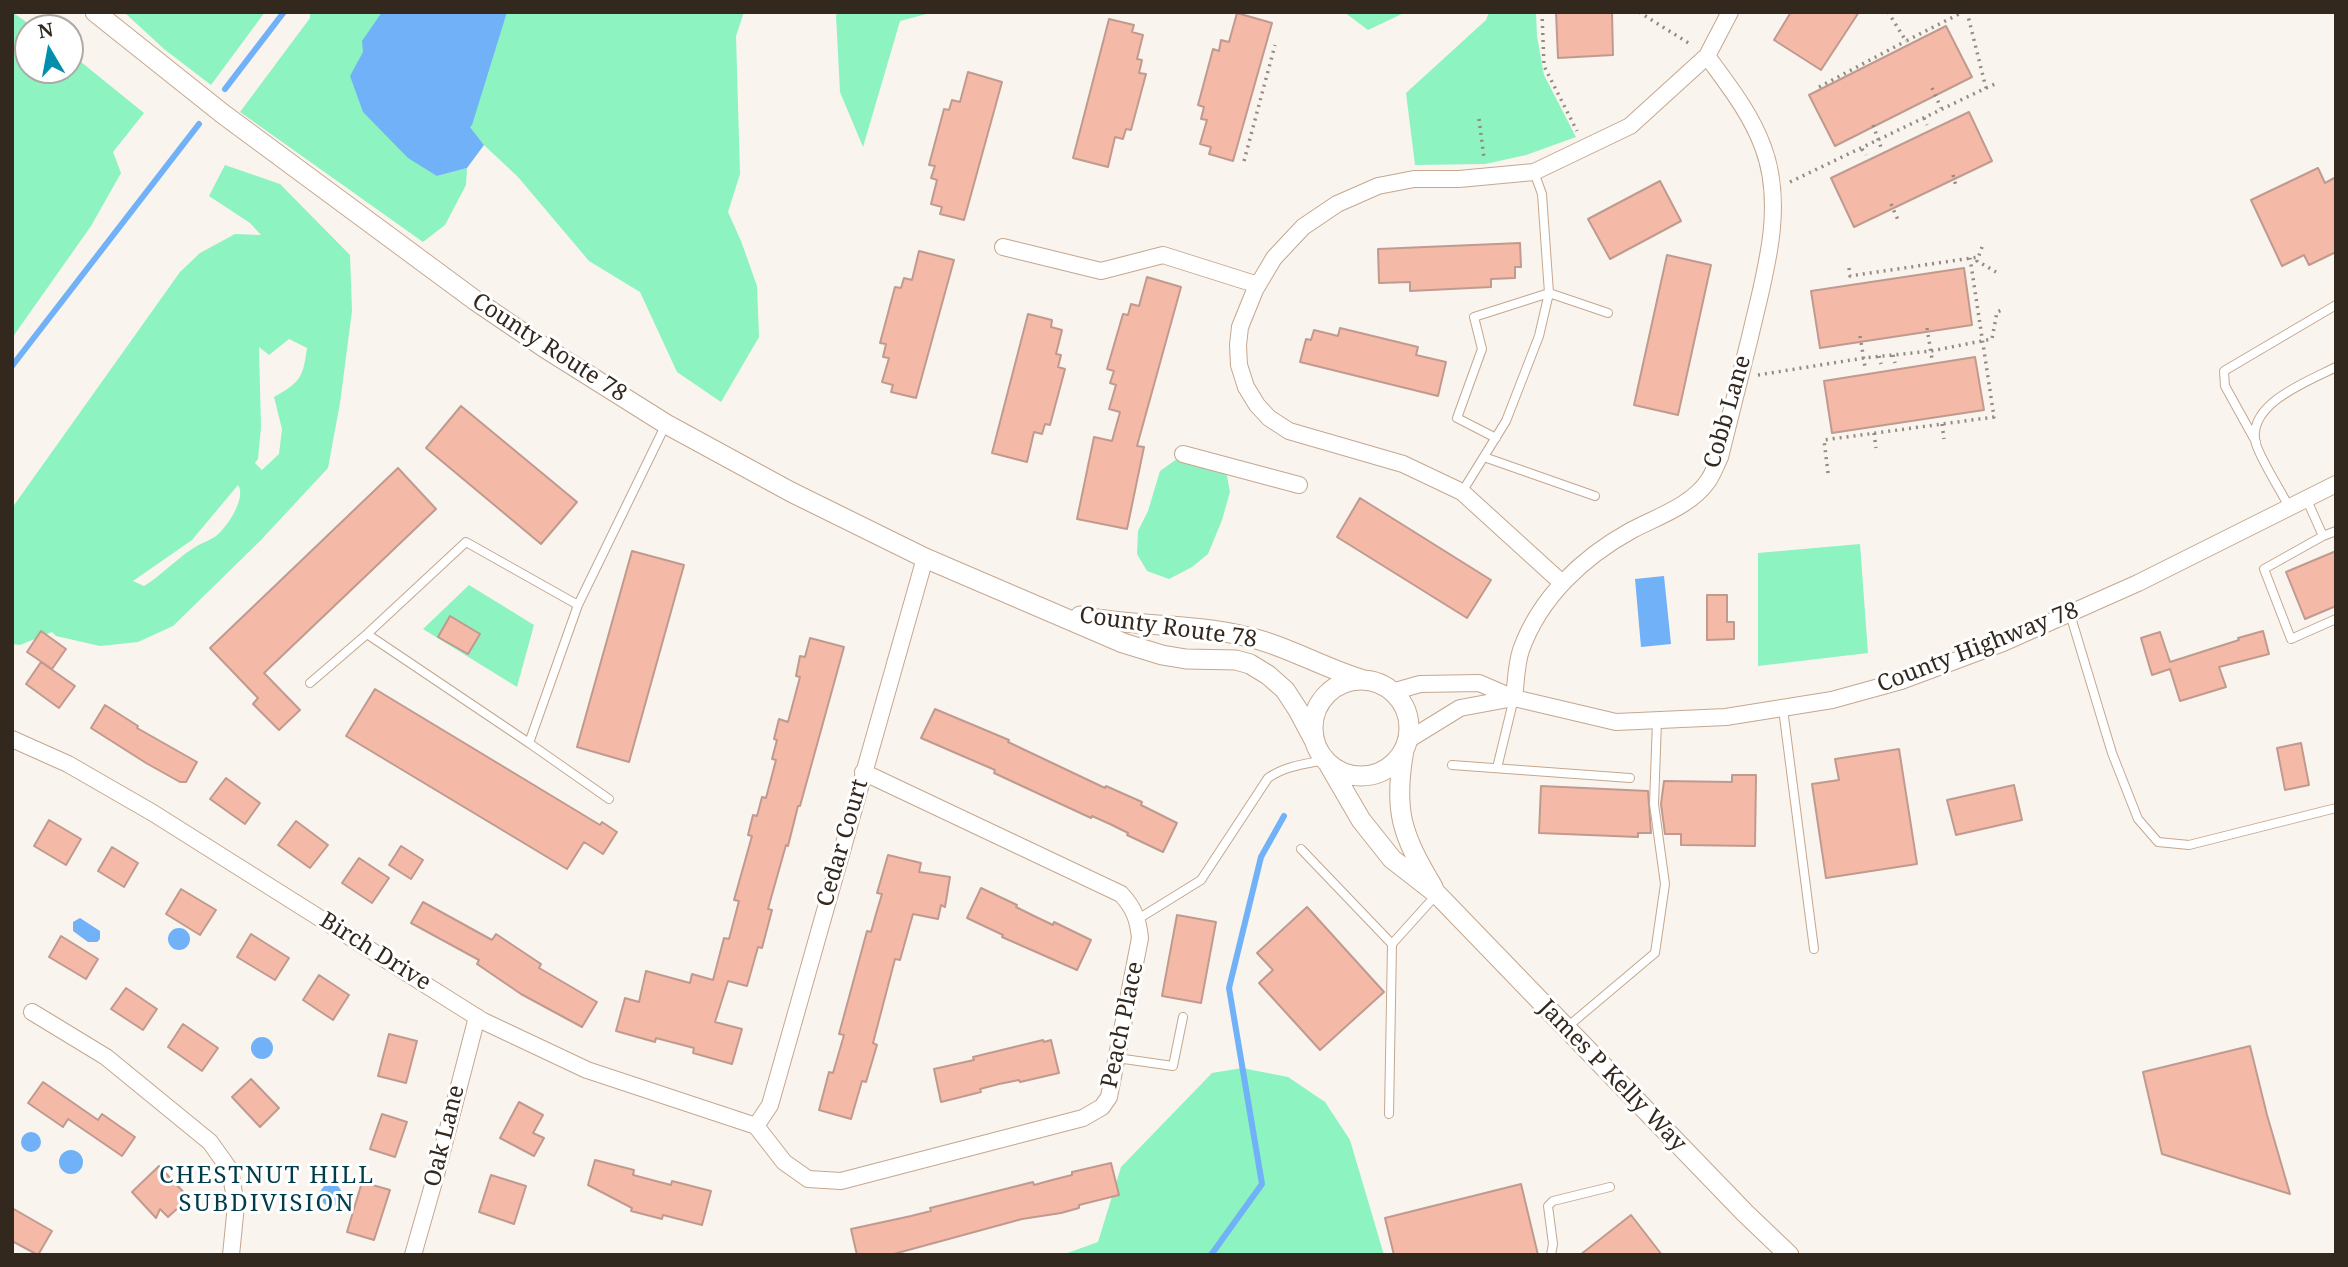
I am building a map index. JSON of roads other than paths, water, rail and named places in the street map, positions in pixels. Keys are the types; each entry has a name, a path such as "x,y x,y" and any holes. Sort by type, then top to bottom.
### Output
{"street":[{"name":"County Route 78","path":"95,12 223,114 476,301 666,424 791,492 925,558 1124,643 1162,655 1186,659 1236,660 1250,664 1285,690 1314,740"},
{"path":"1562,583 1462,492 1403,464 1289,431 1269,418 1246,387 1238,355 1240,327 1258,285 1274,258 1303,226 1336,204 1378,186 1414,179 1460,179 1534,172 1630,126 1707,56 1730,12"},
{"name":"Cobb Lane","path":"1514,698 1521,652 1544,604 1562,583 1599,551 1686,502 1707,483 1720,457 1766,270 1772,218 1772,188 1764,149 1748,112 1707,56"},
{"path":"1003,247 1101,271 1163,255 1258,285"},
{"path":"1183,454 1299,485"},
{"name":"County Highway 78","path":"1392,692 1420,684 1479,683 1514,698 1616,722 1726,717 1832,700 1901,681 2003,643 2138,583 2336,484"},
{"name":"Cedar Court","path":"756,1126 770,1105 925,558"},
{"name":"County Route 78","path":"1048,609 1104,621 1222,631 1245,636 1272,643 1335,671 1364,680"},
{"path":"1364,680 1379,684 1392,692 1406,713 1406,744 1396,761 1371,775 1349,775 1327,763 1314,740 1312,725 1316,710 1324,697 1342,684 1364,680"},
{"name":"County Highway 78","path":"1406,744 1460,708 1514,698"},
{"name":"Birch Drive","path":"12,739 68,764 153,813 477,1017 587,1070 756,1126"},
{"name":"James P Kelly Way","path":"1406,744 1399,800 1404,831 1437,894"},
{"name":"James P Kelly Way","path":"1327,763 1361,820 1392,859 1437,894 1745,1213 1789,1255"},
{"path":"863,772 1121,894 1132,905 1138,919"},
{"name":"Peach Place","path":"756,1126 784,1162 808,1179 841,1181 1092,1115 1102,1107 1108,1097 1140,938 1138,919"},
{"path":"32,1012 106,1057 210,1142 230,1170 236,1205 232,1255"},
{"name":"Oak Lane","path":"413,1255 477,1017"}],"lane":[{"path":"1462,492 1506,421 1520,389 1539,336 1549,293 1542,194 1534,172"},
{"path":"1496,438 1457,418 1482,349 1474,317 1549,293 1608,313"},
{"path":"2289,507 2225,386 2224,371 2336,305"},
{"path":"2256,442 2259,419 2273,401 2336,367"},
{"path":"529,743 578,605 666,424"},
{"path":"1484,457 1595,496"},
{"path":"2306,498 2323,537"},
{"path":"2336,531 2264,569 2291,639 2336,619"},
{"path":"310,683 467,542 578,605"},
{"path":"2070,614 2112,753 2137,819 2158,842 2189,845 2336,808"},
{"path":"367,634 609,799"},
{"path":"1497,768 1514,698"},
{"path":"1783,709 1814,949"},
{"path":"1566,1028 1655,953 1665,884 1654,804 1657,721"},
{"path":"1138,919 1201,880 1269,778 1278,771 1291,767 1327,763"},
{"path":"1452,765 1630,778"},
{"path":"1301,849 1392,944"},
{"path":"1389,1114 1392,944 1437,894"},
{"path":"1117,1058 1173,1066 1183,1017"},
{"path":"1551,1255 1553,1244 1548,1206 1553,1200 1610,1187"}],"water":[{"path":"382,12 507,12 470,127 484,145 467,168 437,176 408,158 363,112 350,76 363,52 362,41"},
{"path":"1664,576 1671,644 1641,647 1635,579"},
{"path":"80,918 100,931 100,939 97,942 88,942 73,931 73,922"},
{"path":"179,928 187,931 190,939 187,947 179,950 171,947 168,939 171,931"},
{"path":"262,1037 270,1040 273,1048 270,1056 262,1059 254,1056 251,1048 254,1040"},
{"path":"27,1132 35,1132 41,1142 35,1152 27,1152 21,1146 21,1138"},
{"path":"71,1150 80,1153 83,1162 80,1171 71,1174 62,1171 59,1162 62,1153"},
{"path":"331,1184 339,1187 342,1195 339,1203 331,1206 323,1203 320,1195 323,1187"}],"waterway":[{"path":"225,89 284,12"},
{"path":"12,366 199,124"},
{"path":"1211,1255 1262,1184 1229,988 1261,857 1284,816"}],"district":[{"name":"CHESTNUT HILL SUBDIVISION","path":"267,1190"}]}
